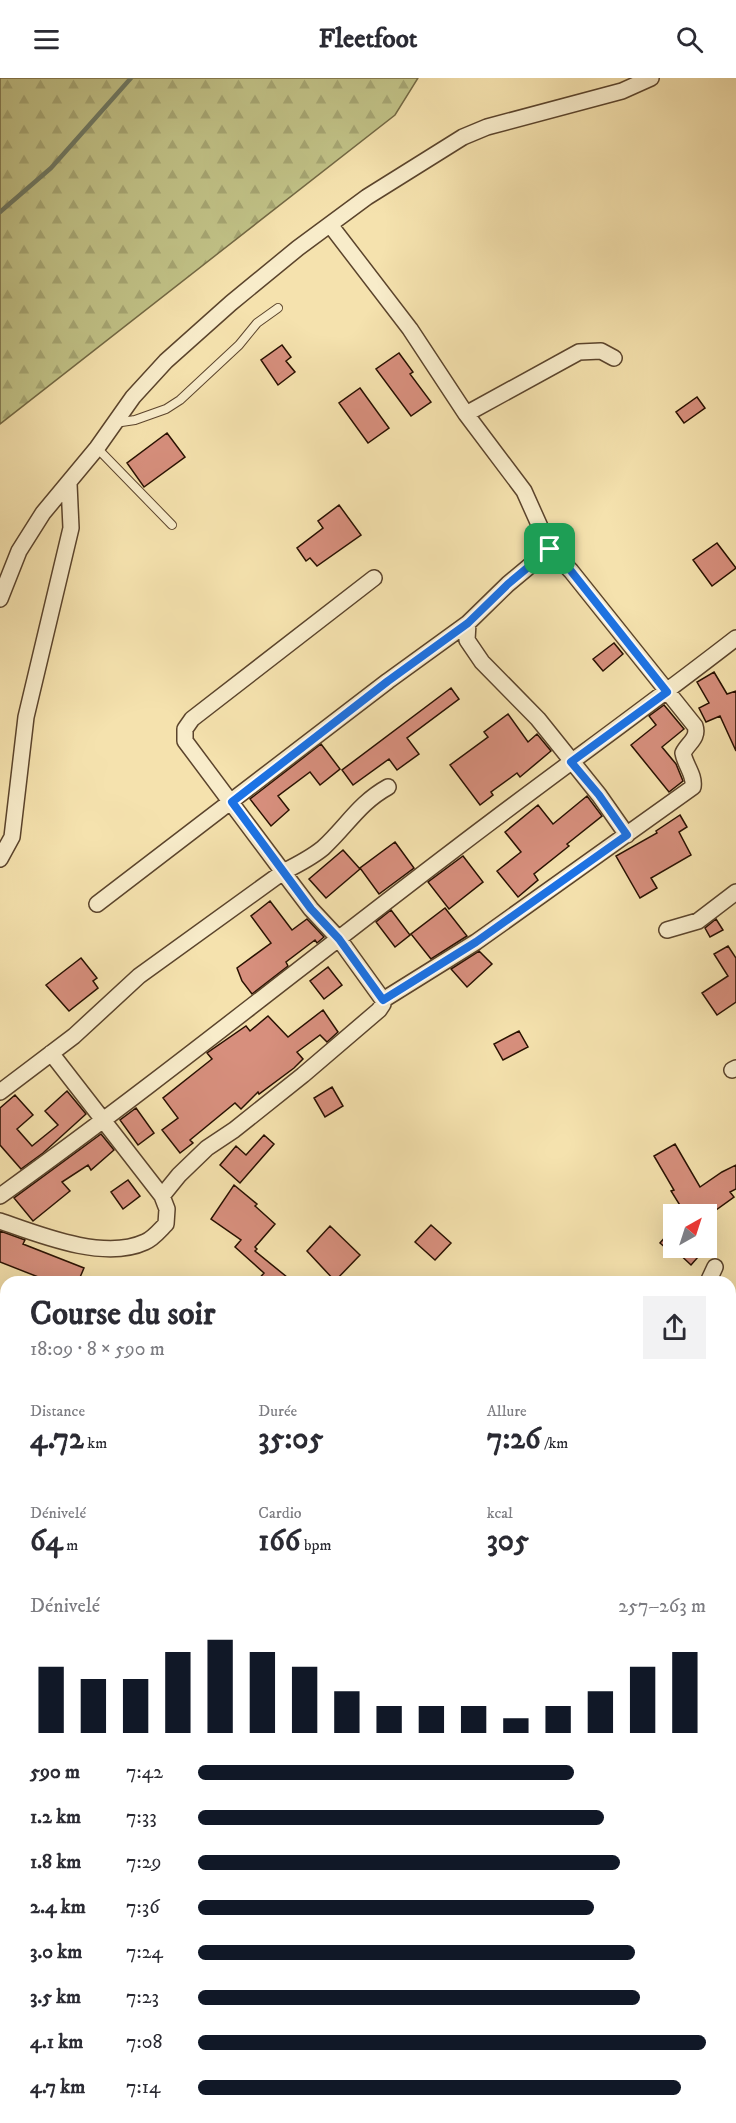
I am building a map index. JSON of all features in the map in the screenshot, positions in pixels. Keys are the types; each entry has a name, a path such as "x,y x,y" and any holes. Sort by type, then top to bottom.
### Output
{"street":[{"path":"0,599 19,551 44,513 97,448 133,397 198,332 298,248 331,226 367,197 463,137 487,127 622,92 651,78"},
{"path":"162,1196 179,1175 207,1148 303,1075 379,1010 383,1000 476,942 690,790 694,783 683,753 695,737 697,731 695,726 571,571 550,549 524,491 466,414 410,329 331,226"},
{"path":"466,414 579,352 601,351 614,358"},
{"path":"0,860 12,837 26,717 71,528 69,484"},
{"path":"97,904 388,681 468,623 508,584 550,549"},
{"path":"375,578 192,719 185,729 185,741 311,909 339,939 383,1000"},
{"path":"468,623 467,640 482,662 537,719 599,795 627,835"},
{"path":"0,1196 103,1122 339,939 736,638"},
{"path":"0,1092 74,1036 139,976 283,872 317,853 372,795 388,787"},
{"path":"0,811 14,822"},
{"path":"667,930 698,921 736,892"},
{"path":"0,1221 44,1236 96,1248 131,1248 148,1241 166,1224 167,1209 162,1196 51,1053"},
{"path":"710,1276 714,1267"}],"lane":[{"path":"114,424 146,417 180,400 239,345 256,323 278,308"},
{"path":"97,448 172,525"}],"green space":[{"path":"0,78 418,78 395,115 0,424"}],"building":[{"path":"282,345 291,357 286,361 295,372 278,385 261,360"},
{"path":"399,353 413,372 410,374 431,402 411,416 376,369"},
{"path":"360,388 389,428 368,443 339,403"},
{"path":"697,397 705,408 684,423 676,412"},
{"path":"167,433 185,457 144,487 127,463"},
{"path":"339,505 361,535 317,566 310,558 306,561 297,548 323,528 318,521"},
{"path":"717,543 736,568 712,586 693,560"},
{"path":"614,643 623,654 603,671 593,659"},
{"path":"714,672 727,694 736,691 736,751 720,716 706,722 699,708 709,703 697,682"},
{"path":"451,688 459,699 407,738 419,754 397,770 389,759 353,785 342,770"},
{"path":"664,705 684,729 662,747 676,764 683,781 669,792 631,745 656,725 649,716"},
{"path":"508,714 528,742 537,734 551,751 520,777 517,773 491,792 493,795 480,805 450,765 488,737 484,732"},
{"path":"321,744 340,769 320,785 310,772 278,796 289,810 271,826 250,799"},
{"path":"587,796 602,816 534,874 538,880 518,897 497,871 521,852 505,832 538,805 553,824"},
{"path":"680,815 687,827 679,832 691,855 651,878 657,888 640,898 616,856 657,833 656,831"},
{"path":"395,842 414,868 379,894 360,868"},
{"path":"343,850 360,869 326,898 309,879"},
{"path":"463,856 483,882 449,909 428,882"},
{"path":"270,901 292,930 307,919 324,937 317,943 315,940 286,962 288,966 252,994 242,981 237,968 271,943 251,916"},
{"path":"445,908 467,936 431,959 411,934"},
{"path":"391,910 410,935 395,947 376,922"},
{"path":"716,919 723,930 710,937 705,928"},
{"path":"728,946 736,958 736,1002 717,1015 702,993 728,976 714,954"},
{"path":"479,951 492,964 467,987 451,969"},
{"path":"81,958 97,978 93,981 98,988 69,1011 46,985"},
{"path":"328,967 342,985 324,999 310,981"},
{"path":"323,1010 338,1032 327,1042 320,1035 297,1052 303,1059 294,1068 259,1094 258,1092 241,1109 235,1103 190,1140 193,1143 180,1153 162,1130 178,1118 163,1098 212,1059 207,1053 246,1026 250,1031 268,1016 288,1037"},
{"path":"519,1031 528,1047 503,1060 494,1044"},
{"path":"332,1087 343,1106 325,1117 314,1098"},
{"path":"67,1091 86,1114 43,1153 21,1169 0,1145 0,1108 15,1095 33,1115 17,1129 32,1146 58,1125 45,1111"},
{"path":"136,1108 154,1133 138,1145 120,1120"},
{"path":"101,1134 114,1150 91,1170 88,1165 62,1182 70,1191 33,1221 14,1198"},
{"path":"264,1135 274,1144 240,1183 220,1165 236,1146 246,1155"},
{"path":"675,1144 700,1187 736,1165 736,1189 730,1192 734,1197 717,1209 717,1204 679,1204 671,1191 674,1190 654,1156"},
{"path":"128,1180 140,1196 123,1209 111,1192"},
{"path":"234,1185 257,1204 255,1206 275,1224 255,1247 257,1249 255,1251 286,1276 261,1276 264,1273 235,1247 241,1240 211,1219"},
{"path":"431,1225 451,1243 435,1260 415,1242"},
{"path":"330,1226 360,1255 340,1276 330,1276 307,1251"},
{"path":"0,1231 25,1240 23,1244 84,1268 81,1276 36,1276 0,1262"},
{"path":"684,1258 697,1258 691,1265"}],"waterway":[{"path":"0,212 51,168 131,78"}],"route":[{"path":"550,549 571,571 667,692 571,762 599,795 627,835 476,942 383,1000 339,939 311,909 232,802 388,681 468,623 508,584 550,549"}]}
